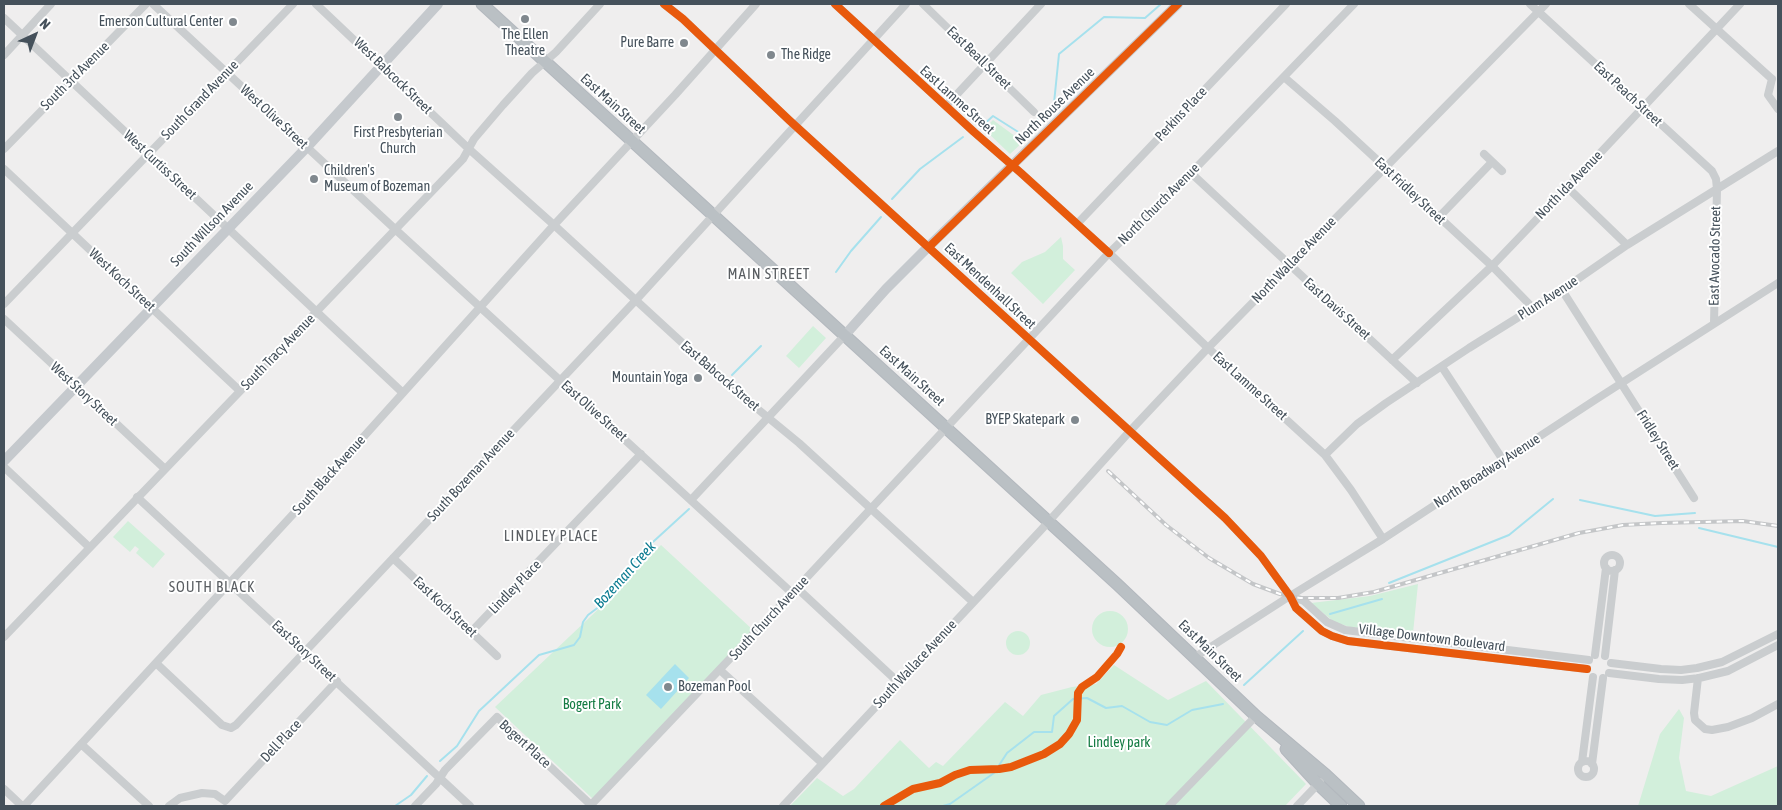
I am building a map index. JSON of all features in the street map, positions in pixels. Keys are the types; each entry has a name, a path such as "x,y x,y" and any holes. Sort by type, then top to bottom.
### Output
{"highway":[{"name":"East Main Street","path":"482,4 1118,585 1256,716 1318,784 1341,806"},
{"name":"East Main Street","path":"1256,716 1360,806"}],"main road":[{"name":"South Willson Avenue","path":"4,461 307,147 438,4"},
{"name":"North Rouse Avenue","path":"844,335 886,289 1178,4"}],"street":[{"path":"4,55 51,4"},
{"name":"South 3rd Avenue","path":"4,149 146,4"},
{"name":"West Olive Street","path":"153,4 396,230"},
{"name":"South Grand Avenue","path":"4,304 71,232 293,4"},
{"name":"West Babcock Street","path":"316,4 469,149"},
{"name":"South Tracy Avenue","path":"4,637 463,159 474,139 503,105 532,73 556,52 600,4"},
{"name":"East Mendenhall Street","path":"664,4 683,19 795,126 1225,518 1261,556 1290,596"},
{"name":"South Black Avenue","path":"23,806 156,664 756,4"},
{"name":"East Lamme Street","path":"835,4 1109,253 1208,348 1325,455 1384,539"},
{"name":"South Bozeman Avenue","path":"156,664 222,725 231,728 236,725 636,300 906,4"},
{"name":"East Beall Street","path":"923,4 1034,112"},
{"path":"946,106 1041,4"},
{"name":"Perkins Place","path":"1077,224 1286,4"},
{"name":"North Church Avenue","path":"946,428 1109,253 1191,173 1354,4"},
{"name":"East Peach Street","path":"1530,4 1712,171 1716,179 1717,189"},
{"name":"North Wallace Avenue","path":"1048,522 1208,348 1546,4"},
{"path":"1688,4 1775,78 1768,95 1778,109"},
{"name":"North Ida Avenue","path":"1392,360 1492,266 1740,4"},
{"name":"West Curtiss Street","path":"4,18 403,393"},
{"name":"East Fridley Street","path":"1284,77 1492,266 1533,308"},
{"name":"East Babcock Street","path":"469,149 726,383 799,443 973,602"},
{"name":"Plum Avenue","path":"1325,455 1357,424 1442,366 1778,151"},
{"path":"1484,154 1502,171"},
{"path":"1439,217 1492,162"},
{"name":"West Koch Street","path":"4,169 240,391"},
{"name":"East Davis Street","path":"1191,173 1417,383"},
{"path":"1567,187 1627,246"},
{"name":"East Avocado Street","path":"1714,323 1717,189"},
{"name":"East Olive Street","path":"396,230 691,500 898,682"},
{"name":"North Broadway Avenue","path":"1195,657 1384,539 1621,383 1778,283"},
{"path":"1562,290 1621,383"},
{"name":"West Story Street","path":"4,319 165,470"},
{"path":"691,500 844,335"},
{"path":"1442,366 1503,460"},
{"name":"Fridley Street","path":"1621,383 1694,498"},
{"name":"South Church Avenue","path":"591,806 946,428"},
{"name":"Lindley Place","path":"471,632 641,454"},
{"path":"4,468 89,547"},
{"name":"East Story Street","path":"137,497 470,806"},
{"name":"South Wallace Avenue","path":"783,806 1048,522"},
{"path":"1603,678 1592,764 1594,768 1593,773 1586,777 1581,776 1578,772 1582,762 1593,677 1588,669 1592,658 1606,568 1604,564 1605,559 1609,556 1615,555 1619,559 1620,564 1615,570 1604,656 1611,663 1674,670 1697,668 1722,662 1778,634"},
{"name":"East Koch Street","path":"393,558 497,656"},
{"path":"1606,568 1611,571 1615,570"},
{"name":"Village Downtown Boulevard","path":"1290,596 1304,600 1327,622 1345,630 1592,658 1604,656"},
{"name":"Village Downtown Boulevard","path":"1290,596 1296,608 1314,625 1327,634 1340,639 1588,669"},
{"path":"1593,677 1603,678 1610,673 1667,680 1698,678 1728,671 1778,645"},
{"path":"1610,673 1611,663"},
{"path":"720,670 822,763"},
{"path":"1698,678 1694,712 1696,720 1705,729 1712,730 1728,727 1752,718 1778,704"},
{"name":"Dell Place","path":"169,806 180,798 202,793 216,794 225,801 337,681"},
{"path":"1169,806 1256,716"},
{"name":"Bogert Place","path":"440,777 497,717 591,806"},
{"path":"82,744 149,806"},
{"path":"1582,762 1592,764"},
{"path":"1297,806 1326,775"},
{"path":"415,806 440,777"},
{"path":"4,789 23,806"}],"green space":[{"path":"993,120 1023,142 1010,154 984,129"},
{"path":"1061,237 1063,259 1075,270 1043,304 1011,273 1022,262 1045,252"},
{"path":"813,326 826,338 799,368 786,356"},
{"path":"128,521 165,554 153,568 136,553 139,549 135,546 130,552 113,537"},
{"name":"Bogert Park","path":"661,545 753,630 593,799 495,707 607,601"},
{"path":"1418,584 1413,633 1350,627 1334,622 1311,603 1370,596"},
{"path":"1110,611 1117,612 1123,616 1127,622 1127,636 1123,642 1117,646 1110,647 1103,646 1097,642 1093,636 1092,629 1093,622 1097,616 1103,612"},
{"path":"1018,631 1027,634 1030,643 1027,652 1018,655 1009,652 1006,643 1009,634"},
{"name":"Lindley park","path":"1114,665 1168,700 1206,681 1306,784 1285,806 790,806 817,778 843,796 854,789 900,740 929,768 936,762 943,766 1005,702 1023,716 1041,695 1072,687 1096,684"},
{"path":"1679,709 1684,718 1679,758 1686,791 1711,796 1778,766 1778,806 1638,806 1660,734"}],"water":[{"name":"Bozeman Pool","path":"675,664 689,678 661,709 646,695"}],"waterway":[{"name":"Bozeman Creek","path":"982,126 993,116 1023,135 1054,103 1059,54 1104,17 1145,18 1161,4"},
{"name":"Bozeman Creek","path":"892,199 920,169 963,137"},
{"name":"Bozeman Creek","path":"836,272 851,251 881,217"},
{"name":"Bozeman Creek","path":"732,375 761,346"},
{"path":"1389,583 1509,535 1553,499"},
{"path":"1580,500 1655,516 1695,513"},
{"name":"Bozeman Creek","path":"440,761 457,746 479,711 539,655 574,645 580,637 583,622 588,615 611,595 623,575 642,552 689,509"},
{"path":"1699,528 1778,547"},
{"path":"1330,614 1382,599"},
{"path":"1244,685 1303,631"},
{"path":"943,806 950,804 994,773 1007,753 1034,732 1052,732 1054,716 1073,699 1087,698 1106,708 1122,706 1150,722 1167,725 1192,710 1223,704"},
{"name":"Bozeman Creek","path":"395,806 411,795 427,776"}],"railway":[{"path":"1108,471 1166,525 1209,558 1253,584 1280,594 1300,598 1338,598 1374,592 1579,533 1623,525 1743,521 1778,526"}],"cycle path":[{"path":"664,4 683,19 789,120 1225,518 1261,556 1290,596 1296,608 1322,631 1348,641 1587,669"},
{"path":"835,4 1109,253"},
{"path":"929,247 1178,4"},
{"path":"884,806 913,789 940,783 970,770 1011,767 1044,754 1060,744 1069,734 1077,720 1078,693 1082,687 1097,677 1121,647"}],"place":[{"name":"The Ellen Theatre","path":"525,19"},
{"name":"Emerson Cultural Center","path":"233,22"},
{"name":"Pure Barre","path":"684,43"},
{"name":"The Ridge","path":"771,55"},
{"name":"First Presbyterian Church","path":"398,117"},
{"name":"Children's Museum of Bozeman","path":"314,179"},
{"name":"Mountain Yoga","path":"698,378"},
{"name":"BYEP Skatepark","path":"1075,420"},
{"name":"Bozeman Pool","path":"668,687"}],"district":[{"name":"MAIN STREET","path":"769,274"},
{"name":"LINDLEY PLACE","path":"551,536"},
{"name":"SOUTH BLACK","path":"212,587"}]}
